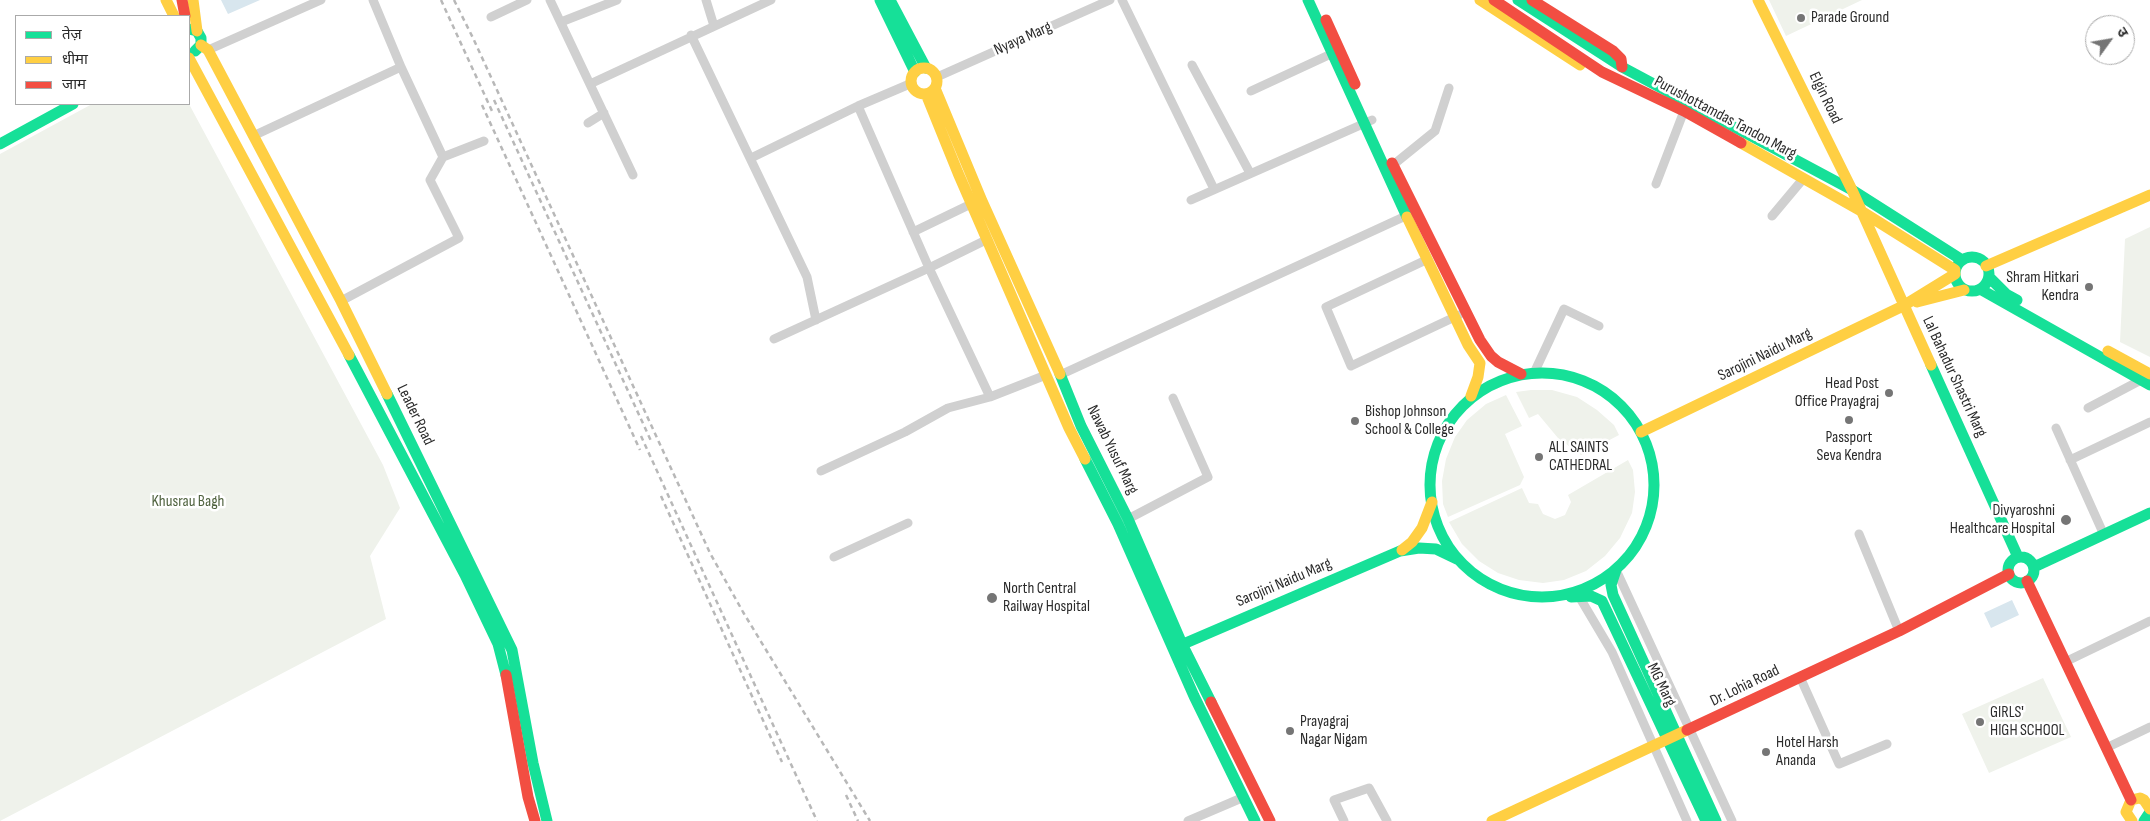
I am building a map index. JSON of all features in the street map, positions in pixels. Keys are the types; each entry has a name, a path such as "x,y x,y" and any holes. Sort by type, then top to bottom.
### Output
{"main road":[{"path":"166,0 174,15"},
{"path":"173,0 175,15"},
{"path":"182,0 185,15"},
{"name":"Leader Road","path":"193,0 191,29 201,38 204,48 341,301 496,628 528,796 535,821"},
{"path":"880,0 918,74"},
{"path":"890,0 918,74 914,89 919,93 932,86 933,71 918,74"},
{"path":"1308,0 1331,54 1393,165 1426,260 1454,317 1480,363 1478,377 1471,396"},
{"path":"1317,0 1368,122 1411,213 1480,340 1491,356 1521,374"},
{"name":"Purushottamdas Tandon Marg","path":"1480,0 1600,78 1609,82 1615,79 1684,111 1861,211 1957,268"},
{"path":"1494,0 1615,79"},
{"path":"1518,0 1622,67"},
{"name":"Purushottamdas Tandon Marg","path":"1532,0 1613,51 1621,59 1622,67 1852,190 1957,268"},
{"name":"Elgin Road","path":"1758,0 1861,211"},
{"path":"190,52 204,48"},
{"name":"Leader Road","path":"190,60 465,575 496,628 512,650 532,763 546,821"},
{"name":"Nawab Yusuf Marg","path":"932,86 971,204 986,240 1069,428 1177,646 1256,821"},
{"name":"Nawab Yusuf Marg","path":"932,86 1081,426 1128,519 1177,646 1270,821"},
{"path":"0,144 71,105"},
{"path":"1986,266 2150,194"},
{"name":"Lal Bahadur Shastri Marg","path":"1861,211 2018,557"},
{"path":"1989,277 1986,285 1980,289 1975,291 1964,290 1957,282 1957,268 1976,258 1986,266 1989,277 2006,294 2147,380"},
{"name":"Sarojini Naidu Marg","path":"1641,432 1903,306 1957,268"},
{"path":"1980,289 2147,380"},
{"name":"Sarojini Naidu Marg","path":"1903,306 1964,290"},
{"path":"1461,561 1441,531 1432,502 1431,482 1438,444 1455,412 1471,396 1504,378 1521,374 1553,373 1588,383 1619,403 1641,432 1653,468 1652,506 1648,524 1640,541 1629,557 1616,570 1593,585 1562,597"},
{"path":"1400,551 1412,542 1422,528 1432,502"},
{"path":"2034,567 2150,513"},
{"path":"1400,551 1419,548 1436,549 1461,561"},
{"name":"Sarojini Naidu Marg","path":"1177,646 1400,551"},
{"path":"2018,557 2026,558 2034,567 2033,575 2027,582 2018,582 2009,574 2009,565 2018,557"},
{"name":"MG Marg","path":"1461,561 1478,576 1494,586 1512,592 1530,596 1580,598 1591,596 1602,601 1716,821"},
{"name":"MG Marg","path":"1616,570 1611,585 1613,596 1674,737 1706,821"},
{"name":"Dr. Lohia Road","path":"1492,821 1899,631 2009,574"},
{"path":"2027,582 2131,800"},
{"path":"2115,821 2130,818 2127,806 2131,800 2140,798 2148,803 2150,808 2145,821"}],"street":[{"path":"204,48 321,0"},
{"path":"373,0 401,67 443,157"},
{"path":"491,17 527,0"},
{"path":"550,0 633,174"},
{"path":"561,22 616,0"},
{"path":"706,0 714,26"},
{"path":"590,84 770,0"},
{"name":"Nyaya Marg","path":"932,86 1110,0"},
{"path":"1122,0 1214,189"},
{"path":"691,36 807,278 816,320"},
{"path":"1251,91 1331,54"},
{"path":"1192,65 1250,173"},
{"path":"253,136 401,67"},
{"path":"751,158 858,106 918,74"},
{"path":"1393,165 1435,131 1449,88"},
{"path":"858,106 929,268 990,397"},
{"path":"1656,184 1684,111"},
{"path":"588,123 604,113"},
{"path":"1191,200 1368,122"},
{"path":"341,301 458,238 430,180 443,157 484,142"},
{"path":"1772,216 1803,179"},
{"path":"913,232 971,204"},
{"path":"1060,375 1411,213"},
{"path":"774,339 986,240"},
{"path":"1426,260 1326,307 1351,366 1465,312"},
{"path":"1534,373 1564,309 1599,326"},
{"path":"821,471 905,432 948,408 990,397 1046,375"},
{"path":"2088,408 2147,380"},
{"path":"1128,519 1208,477 1173,398"},
{"path":"2070,460 2150,422"},
{"path":"2056,428 2104,534"},
{"path":"834,557 908,523"},
{"path":"1859,534 1899,631"},
{"path":"1616,570 1732,821"},
{"path":"1580,598 1612,652 1687,821"},
{"path":"2065,662 2150,621"},
{"path":"1800,677 1840,764 1886,744"},
{"path":"2106,748 2150,727"},
{"path":"1344,821 1334,800 1369,788 1386,821"},
{"path":"1188,821 1244,797"}],"green space":[{"name":"Parade Ground","path":"1769,0 1862,0 1786,36"},
{"name":"Khusrau Bagh","path":"90,105 190,105 383,465 400,508 370,556 386,619 0,821 0,154"},
{"path":"2150,227 2150,357 2120,342 2125,239"},
{"path":"1552,390 1577,397 1597,410 1614,425 1619,435 1581,455 1558,438 1538,414 1529,418 1516,392"},
{"path":"1506,395 1522,426 1505,434 1524,477 1520,485 1448,517 1443,504 1442,481 1446,459 1455,437 1467,420 1486,404"},
{"path":"1628,460 1633,470 1635,492 1632,513 1620,538 1605,556 1586,571 1564,580 1543,583 1519,580 1498,573 1479,561 1462,544 1449,522 1522,488 1529,503 1538,504 1543,514 1555,519 1565,515 1571,502 1568,495"},
{"path":"2043,678 2071,737 1989,773 1962,714"}],"shaded area":[{"path":"221,0 260,0 228,14"},
{"path":"2012,600 2019,615 1991,628 1984,613"}],"railway":[{"path":"441,0 492,111"},
{"path":"454,0 710,553 743,612 870,821"},
{"path":"494,100 652,443"},
{"path":"482,105 640,450"},
{"path":"641,436 817,821"},
{"path":"661,496 782,762"},
{"path":"846,795 858,821"}],"traffic: fast":[{"path":"880,0 915,72"},
{"path":"890,0 926,68"},
{"path":"1308,0 1407,217"},
{"path":"1518,0 1622,67 1852,190 1962,260"},
{"path":"190,29 197,31 201,38 201,45 195,51"},
{"path":"0,144 71,105"},
{"path":"1972,257 1979,258 1984,262 1988,267 1989,274 1988,281 1984,286 1979,290 1972,291 1965,290 1960,286 1956,281 1955,274 1956,267 1960,262 1965,258 1972,257"},
{"path":"1989,277 2006,294 2017,300"},
{"path":"1980,289 2150,385"},
{"path":"349,355 465,575 498,644 506,675"},
{"path":"1931,365 2018,557"},
{"path":"1542,373 1564,375 1595,386 1621,406 1641,432 1652,463 1654,485 1652,507 1641,538 1621,564 1595,584 1564,595 1542,597 1520,595 1489,584 1463,564 1443,538 1432,507 1430,485 1432,463 1443,432 1463,406 1489,386 1520,375 1542,373"},
{"path":"1060,374 1081,426 1128,519 1182,644 1211,702"},
{"path":"387,394 512,650 533,763 547,821"},
{"path":"1085,459 1118,524 1194,696 1255,821"},
{"path":"2034,567 2150,513"},
{"path":"1174,648 1400,551 1419,548 1436,549 1459,560"},
{"path":"2021,557 2030,561 2034,570 2030,579 2021,583 2012,579 2008,570 2012,561 2021,557"},
{"path":"1616,570 1611,585 1613,595 1716,821"},
{"path":"1571,597 1591,596 1602,601 1706,821"},
{"path":"2144,821 2150,812"}],"traffic: slow":[{"path":"166,0 174,15"},
{"path":"193,0 197,31"},
{"path":"1480,0 1580,65"},
{"path":"1758,0 1852,190 1931,365"},
{"path":"201,45 208,50 341,301 387,394"},
{"path":"190,60 349,355"},
{"path":"924,68 933,72 937,81 933,90 924,94 915,90 911,81 915,72 924,68"},
{"path":"935,88 982,201 1060,374"},
{"path":"926,94 958,173 1069,428 1085,459"},
{"path":"1741,143 1861,211 1955,270"},
{"path":"1986,266 2150,195"},
{"path":"1407,217 1468,345 1480,363 1478,377 1471,396"},
{"path":"1641,432 1903,306 1955,274"},
{"path":"1917,302 1964,290"},
{"path":"2108,351 2150,374"},
{"path":"1402,550 1412,542 1422,528 1432,502"},
{"path":"1492,821 1687,730"},
{"path":"2132,821 2126,812 2131,800 2140,798 2144,800 2150,809"}],"traffic: jam":[{"path":"182,0 185,15"},
{"path":"1494,0 1602,72 1684,111 1741,143"},
{"path":"1532,0 1613,51 1621,59 1622,67"},
{"path":"1326,20 1355,84"},
{"path":"1392,163 1480,340 1491,356 1498,362 1521,374"},
{"path":"1687,730 1899,631 2009,574"},
{"path":"2027,581 2131,800"},
{"path":"506,675 528,797 535,821"},
{"path":"1211,702 1270,821"}],"place":[{"name":"Parade Ground","path":"1801,18"},
{"name":"Shram Hitkari Kendra","path":"2089,287"},
{"name":"Head Post Office Prayagraj","path":"1889,393"},
{"name":"Passport Seva Kendra","path":"1849,420"},
{"name":"Bishop Johnson School & College","path":"1355,421"},
{"name":"ALL SAINTS CATHEDRAL","path":"1539,457"},
{"name":"Divyaroshni Healthcare Hospital","path":"2066,520"},
{"name":"North Central Railway Hospital","path":"992,598"},
{"name":"GIRLS' HIGH SCHOOL","path":"1980,722"},
{"name":"Prayagraj Nagar Nigam","path":"1290,731"},
{"name":"Hotel Harsh Ananda","path":"1766,752"}]}
